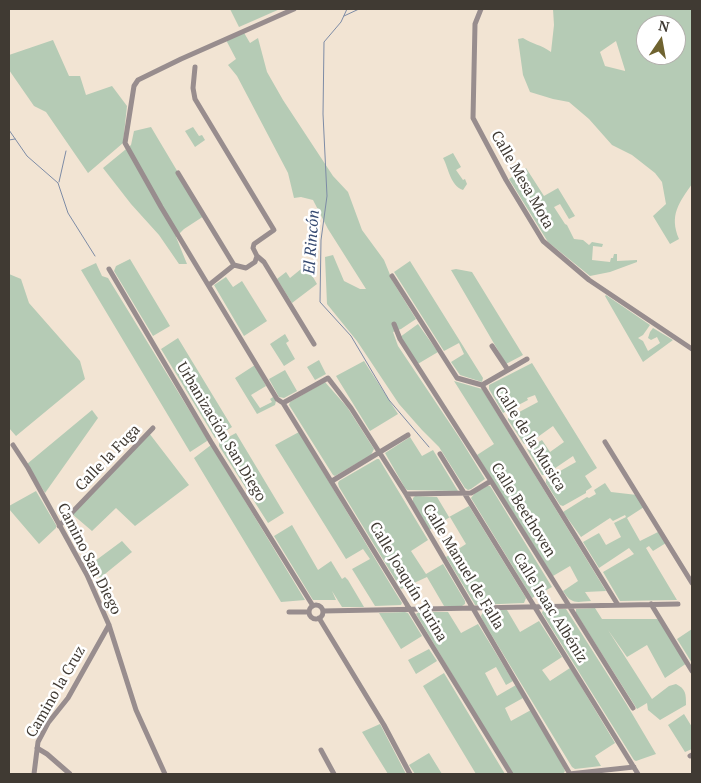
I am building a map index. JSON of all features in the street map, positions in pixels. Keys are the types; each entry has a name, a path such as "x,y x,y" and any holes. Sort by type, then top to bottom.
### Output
{"street":[{"name":"Calle Joaquín Turina","path":"294,9 138,80 134,86 125,143 277,398 283,404 332,481 409,610 511,774"},
{"name":"Calle Mesa Mota","path":"481,9 475,24 473,118 506,180 543,242 589,280 692,349"},
{"path":"195,67 193,88 195,99 274,230 254,244 253,248 257,256 264,262 314,344"},
{"path":"178,173 234,265 246,268 255,262 257,256"},
{"path":"209,285 234,265"},
{"name":"Urbanización San Diego","path":"109,269 211,442 313,606"},
{"name":"Calle de la Musica","path":"392,276 457,378 482,385 618,605"},
{"name":"Calle Beethoven","path":"394,324 400,339 633,708"},
{"path":"492,346 508,370"},
{"path":"482,385 527,359"},
{"name":"Calle Manuel de Falla","path":"283,404 328,378 351,408 406,494 570,774"},
{"name":"Calle la Fuga","path":"59,526 153,428"},
{"path":"332,481 408,435"},
{"path":"605,442 692,584"},
{"name":"Camino San Diego","path":"13,445 28,468 87,575 109,626 136,710 165,774"},
{"name":"Calle Isaac Albéniz","path":"440,454 638,774"},
{"path":"406,494 471,494 491,481"},
{"path":"651,604 692,671"},
{"path":"323,611 678,604"},
{"path":"309,612 313,606 320,606 323,611"},
{"path":"319,618 323,611"},
{"path":"289,612 309,612"},
{"path":"309,612 312,618 319,618"},
{"path":"319,618 384,726 410,774"},
{"name":"Camino la Cruz","path":"34,774 38,742 48,723 68,698 109,626"},
{"path":"37,748 70,774"},
{"path":"321,750 334,774"},
{"path":"570,774 634,767"}],"green space":[{"path":"230,9 280,9 239,27"},
{"path":"553,9 692,9 692,184 680,203 675,216 676,231 679,239 670,244 653,216 666,204 662,182 655,173 632,155 612,145 589,119 569,102 530,92 523,75 518,39 523,38 551,52 554,25","holes":["616,41 625,70 605,66 600,52"]},
{"path":"243,31 250,43 258,38 267,72 333,176 348,192 362,230 384,260 393,282 416,319 393,332 398,346 485,479 471,489 465,488 439,447 399,404 357,341 327,304 325,257 333,255 344,281 360,289 366,289 328,229 313,200 301,197 294,198 288,173 237,76 228,65 236,59 226,40"},
{"path":"53,40 69,76 80,76 86,95 112,86 127,106 123,143 88,173 46,112 34,106 9,70 9,55"},
{"path":"151,127 204,216 184,229 176,237 187,264 179,264 159,235 131,204 103,168 131,145 134,131"},
{"path":"193,127 199,136 202,135 205,140 195,147 185,131"},
{"path":"453,153 461,167 456,170 463,180 465,179 467,184 463,190 453,181 443,158"},
{"path":"526,168 544,196 558,188 575,216 569,219 560,204 554,207 574,239 583,240 589,245 592,242 603,244 602,247 593,246 592,260 610,262 614,254 617,254 617,261 637,260 637,262 610,272 590,276 548,242 509,179"},
{"path":"130,259 170,326 153,336 114,271 116,266"},
{"path":"410,261 483,378 482,382 460,375 451,362 464,354 459,343 444,351 394,272"},
{"path":"96,263 102,276 108,278 207,439 207,441 190,452 81,270"},
{"path":"306,265 317,284 292,303 277,279 286,272 290,278"},
{"path":"451,270 472,272 523,355 506,364"},
{"path":"9,274 21,279 29,303 80,361 85,379 16,436 9,428"},
{"path":"226,277 233,287 242,281 267,321 244,336 214,285"},
{"path":"606,295 650,325 643,335 638,338 643,341 648,351 660,343 657,337 651,340 648,338 653,328 673,340 643,362"},
{"path":"418,324 438,352 416,365 400,337"},
{"path":"285,334 289,341 286,343 295,359 284,366 270,344"},
{"path":"178,338 232,427 215,438 161,349"},
{"path":"319,360 326,374 315,380 307,367"},
{"path":"364,361 398,414 370,431 336,376"},
{"path":"532,363 597,468 585,476 592,487 586,493 563,506 560,505 546,483 546,479 576,462 573,456 545,475 542,475 527,449 542,440 550,452 564,442 553,426 528,444 524,444 508,420 508,418 538,402 535,395 503,413 489,389 489,385"},
{"path":"255,365 266,386 251,395 260,408 272,402 270,399 273,397 276,401 275,405 257,414 235,378"},
{"path":"285,370 297,391 284,398 279,397 269,379"},
{"path":"454,381 482,389 606,591 585,592 591,601 575,602 569,599 563,591 578,581 570,566 553,576 477,455 494,444"},
{"path":"325,382 347,407 374,449 371,455 335,476 289,405 290,402"},
{"path":"92,410 98,418 45,493 27,464"},
{"path":"299,432 402,603 401,605 375,606 352,569 370,559 363,549 346,559 275,445"},
{"path":"149,433 189,485 135,526 116,508 92,531 72,514"},
{"path":"236,433 284,513 268,523 219,446 219,442"},
{"path":"410,437 422,456 433,450 458,491 407,490 405,488 385,453"},
{"path":"211,445 305,600 281,602 194,458"},
{"path":"379,459 428,540 411,551 426,574 443,564 465,601 465,604 462,606 444,606 427,577 401,589 339,487 339,481"},
{"path":"605,483 611,492 637,495 644,507 627,518 640,541 658,532 666,543 653,551 649,546 646,548 677,600 620,601 603,572 634,554 629,548 599,568 583,542 599,533 606,545 621,537 614,523 626,517 625,515 613,521 610,518 581,537 563,512 587,497 589,498 596,494 594,490"},
{"path":"490,486 492,489 552,587 532,598 471,498 475,493"},
{"path":"36,491 56,525 56,528 39,544 9,509 9,506"},
{"path":"415,496 437,497 449,517 469,506 526,598 524,603 475,605 446,557 466,544 450,517 429,530 413,502"},
{"path":"292,525 318,570 331,561 342,579 345,577 348,580 364,607 342,607 332,591 336,600 313,600 274,536"},
{"path":"122,541 132,552 100,578 91,570 97,564 95,561"},
{"path":"595,608 602,619 657,619 661,621 687,663 665,678 647,645 627,657 608,630 652,699 669,686 676,684 685,692 686,705 660,720 648,710 647,703 637,709 576,613 576,609"},
{"path":"566,609 656,754 634,760 542,613 543,610"},
{"path":"484,610 507,610 520,632 539,621 562,657 542,670 550,681 570,668 615,743 595,756 601,766 575,769 572,767 483,621 481,616"},
{"path":"419,612 448,612 461,633 478,624 513,681 506,685 496,667 485,673 497,696 516,685 523,698 505,708 511,721 531,710 563,766 565,771 563,774 512,774 416,614"},
{"path":"379,613 408,613 422,636 401,649"},
{"path":"692,629 692,663 677,639"},
{"path":"429,649 437,661 416,674 408,660"},
{"path":"444,673 505,774 476,774 423,686"},
{"path":"684,714 692,727 692,749 685,752 668,725"},
{"path":"380,724 406,774 388,774 362,732"},
{"path":"429,753 442,774 415,774 409,765"}],"waterway":[{"name":"El Rincón","path":"347,9 341,22 324,42 323,114 327,196 321,240 320,302 351,336 389,400 429,447"},
{"path":"344,16 359,9"},
{"path":"9,130 27,156 58,183 68,213 95,256"},
{"path":"9,140 15,139"},
{"path":"59,182 66,151"}]}
